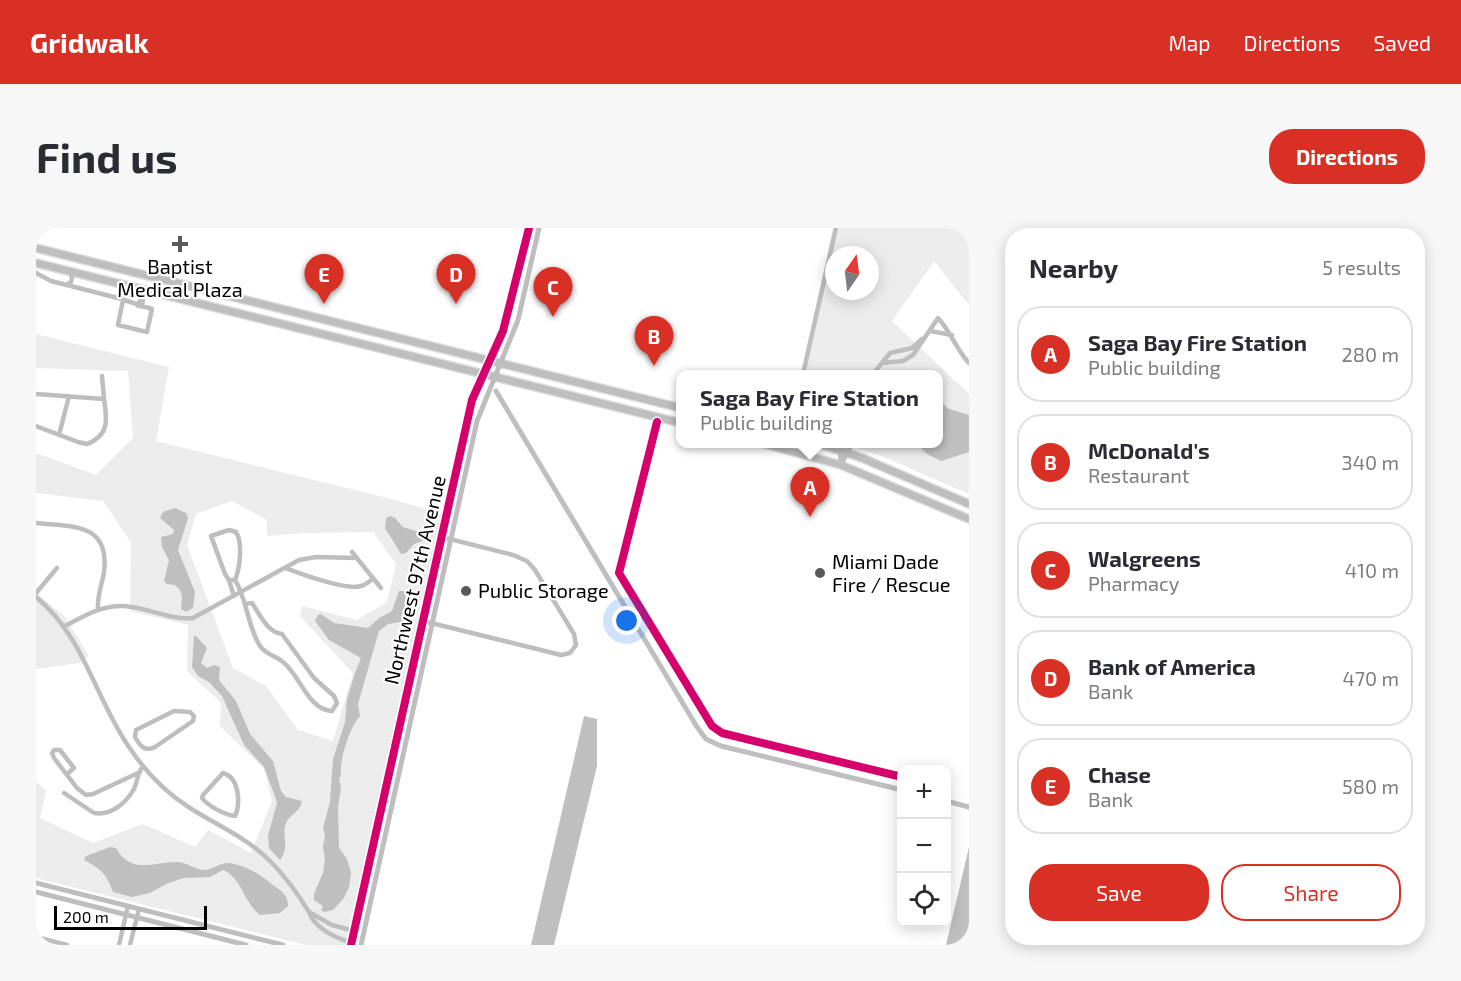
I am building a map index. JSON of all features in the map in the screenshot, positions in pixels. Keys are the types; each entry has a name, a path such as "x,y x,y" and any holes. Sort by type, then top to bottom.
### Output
{"main road":[{"path":"36,248 676,407"},
{"path":"36,262 67,278 144,290 676,421"},
{"path":"633,411 636,398"},
{"path":"650,415 662,412 671,406"},
{"path":"671,406 672,413 676,418"},
{"path":"784,448 841,465 969,519"},
{"path":"842,448 849,453 969,504"}],"street":[{"name":"Northwest 97th Avenue","path":"351,944 472,400 503,331 530,228"},
{"name":"Northwest 97th Avenue","path":"361,945 478,417 520,315 539,228"},
{"path":"804,370 836,228"},
{"path":"36,273 49,280 67,278 152,309 147,332 118,325 123,300"},
{"path":"140,306 144,290"},
{"path":"882,363 903,361 913,356 938,318 952,335 961,355 969,363"},
{"path":"930,330 952,335"},
{"path":"877,370 890,352 912,348 930,330"},
{"path":"36,426 84,444 96,439 106,426 107,419 102,376"},
{"path":"36,394 104,399"},
{"path":"59,435 69,396"},
{"path":"841,448 841,465"},
{"path":"841,465 851,448"},
{"path":"36,523 83,528 90,531 97,539 103,549 105,560 104,575 97,597 98,609"},
{"path":"234,596 232,580 238,568 239,537 234,530 211,536 225,574 232,580 242,592 245,610 261,647 286,664 311,699 328,711 332,711 337,703 334,696 314,678 282,634 276,634 271,630 252,603 245,604"},
{"path":"423,621 556,654 570,653 576,645 576,638 531,564 516,556 442,537"},
{"path":"352,552 381,588"},
{"path":"64,626 98,609 112,606 129,606 186,619 199,616 294,563 311,558 357,558"},
{"path":"57,568 36,595 64,626 79,649 117,729 143,766 166,791 190,808 249,842 271,862 318,926 351,944"},
{"path":"285,568 350,587 362,586 373,578"},
{"path":"406,697 416,699"},
{"path":"188,711 194,716 191,723 155,747 144,749 138,742 134,735 136,729 168,713 188,711"},
{"path":"129,748 138,742"},
{"path":"67,774 74,768 60,750 54,750 53,756 77,788 85,794 91,795 138,773"},
{"path":"64,793 94,813 111,811 120,807 133,790 138,773 143,766"},
{"path":"225,773 231,776 236,784 237,812 233,816 218,809 204,801 202,796 220,775 225,773"},
{"path":"70,797 77,788"},
{"path":"212,820 218,809"},
{"path":"375,834 385,837"},
{"path":"36,883 284,945"},
{"path":"36,892 246,945"},
{"path":"118,945 128,906"},
{"path":"130,945 139,909"},
{"path":"309,912 328,924 354,931"},
{"path":"36,937 67,945"}],"shaded area":[{"path":"833,228 969,228 969,305 934,261 892,321 969,394 969,494 857,448 943,448 943,370 802,370 825,264 825,300 879,300 879,246 829,246"},
{"path":"36,334 169,367 156,441 443,514 347,945 306,945 36,878 36,781 46,791 40,818 93,843 143,824 195,847 208,830 251,853 272,801 264,769 220,726 221,703 187,671 188,625 130,611 131,543 103,501 36,493 36,453 96,475 133,438 128,371 36,368","holes":["232,501 267,520 267,536 373,532 396,564 387,602 357,620 302,606 300,616 353,673 333,741 298,730 266,686 233,668 187,545 196,514"]},
{"path":"943,404 949,409 969,415 969,452 941,461 921,448 943,448"},
{"path":"175,508 186,513 188,518 178,550 195,592 193,608 186,612 181,609 180,590 175,585 164,581 169,560 162,547 161,537 173,534 174,530 160,518 163,512"},
{"path":"390,516 403,527 426,534 428,539 414,544 406,553 401,554 385,528 386,518"},
{"path":"399,591 404,591 409,615 406,621 388,624 379,631 358,704 360,716 346,745 339,778 341,788 338,807 339,848 347,859 351,873 349,887 344,898 333,910 324,912 321,910 323,906 314,900 314,894 323,873 325,859 323,828 330,802 333,759 345,722 347,699 361,658 329,640 315,621 321,614 334,623 368,628 379,618 392,611"},
{"path":"36,592 65,617 89,656 79,663 36,669"},
{"path":"194,636 207,648 201,663 207,668 214,665 220,667 219,680 236,701 250,734 273,761 281,791 286,797 302,801 285,826 285,849 280,860 269,848 268,835 277,803 264,767 244,745 222,696 209,682 198,676 192,667"},
{"path":"584,716 597,719 597,766 554,945 531,945"},
{"path":"110,847 116,848 122,857 136,864 179,862 205,870 224,863 240,865 282,891 286,896 288,906 280,913 260,915 250,904 235,879 223,870 210,877 184,878 150,893 132,897 113,892 103,873 84,860 86,856"},
{"path":"969,847 969,945 946,945"}],"waterway":[{"path":"496,391 706,739 721,746 897,789"},
{"path":"951,802 969,807"}],"cycle path":[{"path":"351,945 472,400 503,331 529,228"},
{"path":"657,422 619,573 712,726 722,733 897,776"}],"place":[{"name":"Baptist Medical Plaza","path":"180,244"},
{"name":"Chase","path":"324,304"},
{"name":"Bank of America","path":"456,304"},
{"name":"Walgreens","path":"553,317"},
{"name":"McDonald's","path":"654,366"},
{"name":"Saga Bay Fire Station","path":"810,517"},
{"name":"Miami Dade Fire / Rescue","path":"820,573"},
{"name":"Public Storage","path":"466,591"}]}
